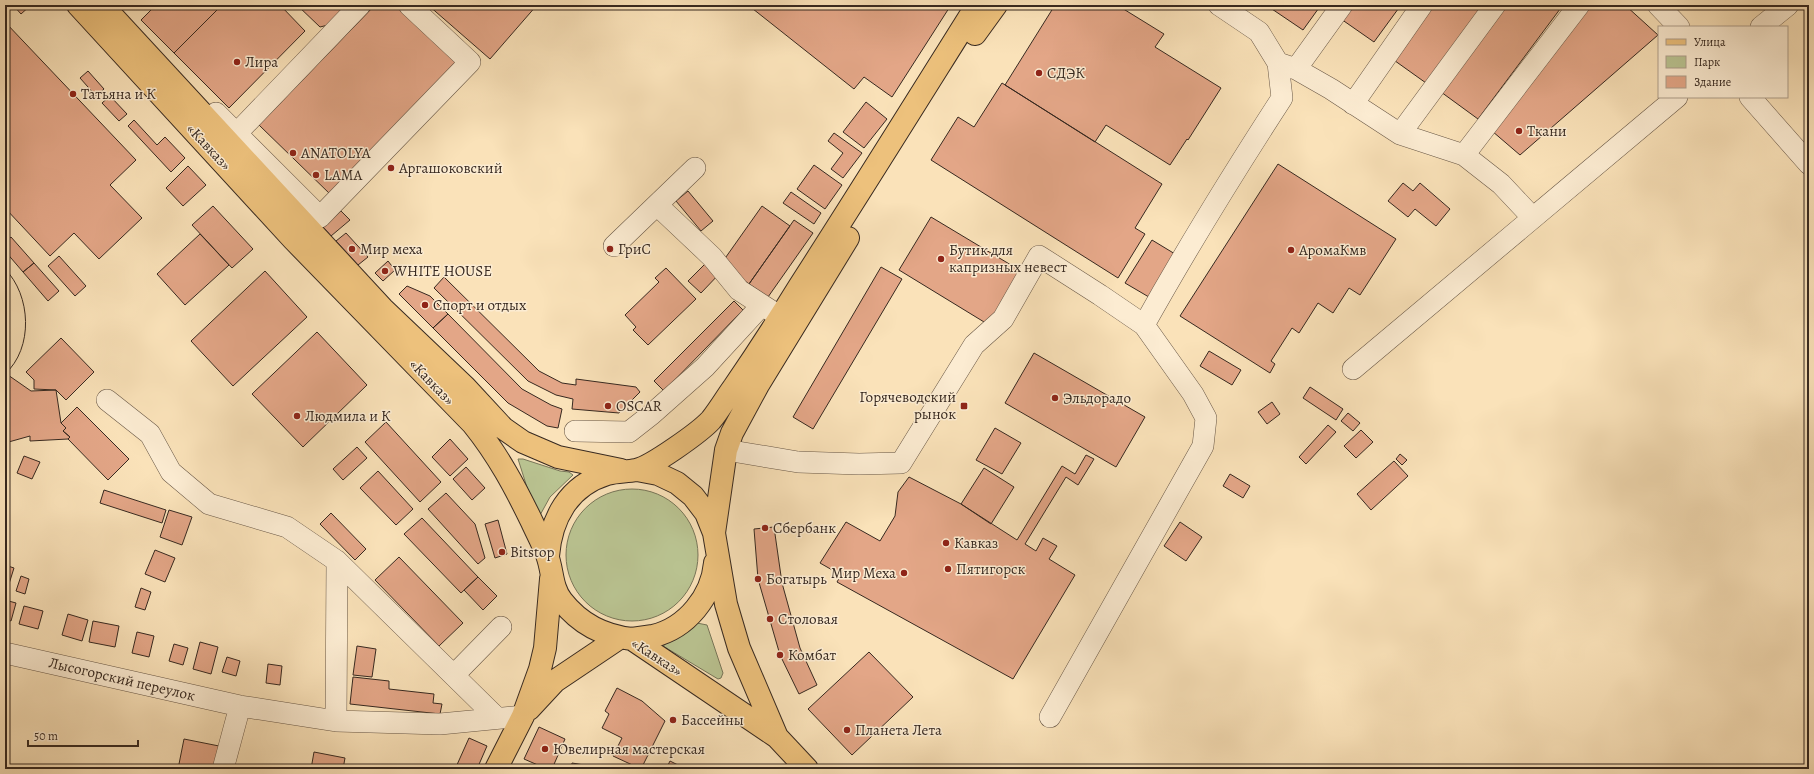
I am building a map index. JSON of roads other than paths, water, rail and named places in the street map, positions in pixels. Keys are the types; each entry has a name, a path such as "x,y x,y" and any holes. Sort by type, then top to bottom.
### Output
{"main road":[{"name":"«Кавказ»","path":"78,5 293,239 473,424 492,448 516,489 548,556 551,578 561,600 577,618 597,631 626,638 777,737 806,769"},
{"name":"«Кавказ»","path":"102,5 383,309 465,388 503,428 523,442 558,457 658,474 677,483 694,496 706,514 715,542 726,604 739,648 777,737"},
{"path":"548,556 550,539 555,521 575,492 606,474 631,470 676,449 710,420 781,316 977,5"},
{"path":"523,716 555,681 626,638 654,636 675,627 692,613 706,595 714,574 715,542 726,450 732,433 758,385 870,200 922,120 981,23 996,5"},
{"path":"496,769 523,716 545,648 551,578"}],"street":[{"path":"112,5 236,134 320,217 470,62 408,5"},
{"path":"236,134 360,5"},
{"path":"1219,5 1259,32 1287,66 1353,104 1400,134 1464,156 1501,184 1533,218"},
{"path":"1144,325 1188,247 1282,98 1287,66 1342,5"},
{"path":"1353,104 1422,5"},
{"path":"1400,134 1495,5"},
{"path":"1464,156 1578,5"},
{"path":"1658,5 1678,26"},
{"path":"1762,26 1788,5"},
{"path":"1353,369 1676,98"},
{"path":"1751,98 1809,164"},
{"path":"614,246 695,168"},
{"path":"657,205 712,257 739,290 781,316"},
{"path":"726,450 798,462 858,464 902,463 974,345 1003,319 1039,256 1144,325 1193,394 1206,418 1203,446 1050,717"},
{"path":"575,430 629,432 652,414 705,367 762,305"},
{"path":"107,400 150,434 172,472 209,504 287,527 337,561 497,718"},
{"path":"336,721 337,561"},
{"path":"454,675 501,627"},
{"name":"Лысогорский переулок","path":"5,652 240,706 336,721 440,724 523,716"},
{"path":"223,769 240,706"}],"tram line":[{"path":"5,269 14,280 20,293 26,322 25,336 21,350 14,363 5,374"}],"place":[{"name":"Лира","path":"237,62"},
{"name":"СДЭК","path":"1039,73"},
{"name":"Татьяна и К","path":"73,94"},
{"name":"Ткани","path":"1519,131"},
{"name":"ANATOLYA","path":"293,153"},
{"name":"Аргашоковский","path":"391,168"},
{"name":"LAMA","path":"316,175"},
{"name":"Мир меха","path":"352,249"},
{"name":"ГриС","path":"610,249"},
{"name":"АромаКмв","path":"1291,250"},
{"name":"Бутик для капризных невест","path":"941,259"},
{"name":"WHITE HOUSE","path":"385,271"},
{"name":"Спорт и отдых","path":"425,305"},
{"name":"Эльдорадо","path":"1055,398"},
{"name":"OSCAR","path":"608,406"},
{"name":"Горячеводский рынок","path":"964,406"},
{"name":"Людмила и К","path":"297,416"},
{"name":"Сбербанк","path":"765,528"},
{"name":"Кавказ","path":"946,543"},
{"name":"Bitstop","path":"502,552"},
{"name":"Пятигорск","path":"948,569"},
{"name":"Мир Меха","path":"904,573"},
{"name":"Богатырь","path":"758,579"},
{"name":"Столовая","path":"770,619"},
{"name":"Комбат","path":"780,655"},
{"name":"Бассейны","path":"673,720"},
{"name":"Планета Лета","path":"847,730"},
{"name":"Ювелирная мастерская","path":"545,749"}]}
